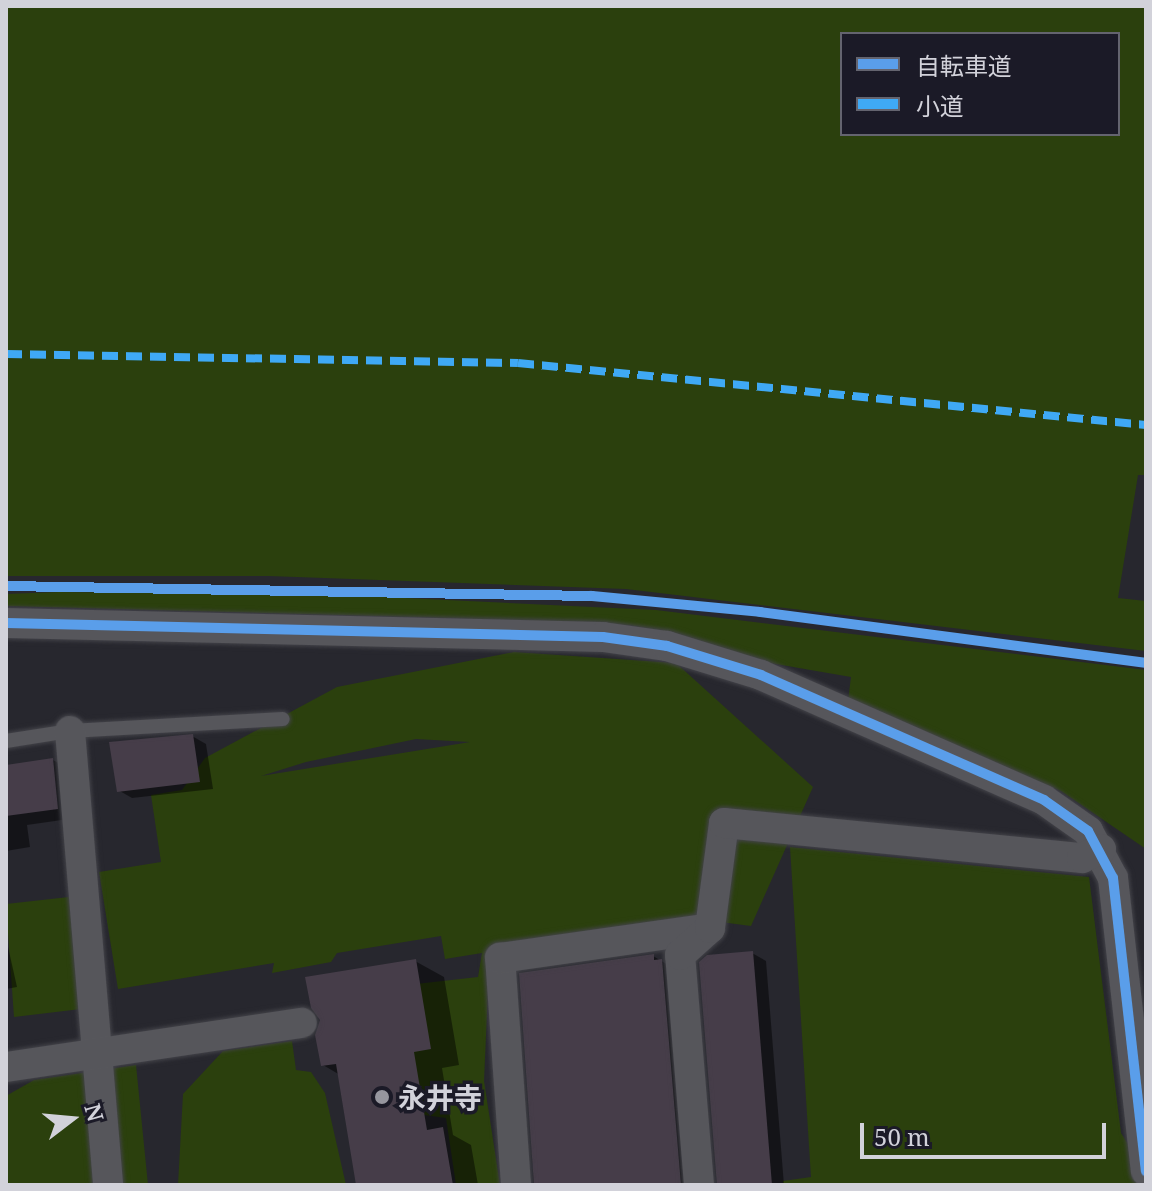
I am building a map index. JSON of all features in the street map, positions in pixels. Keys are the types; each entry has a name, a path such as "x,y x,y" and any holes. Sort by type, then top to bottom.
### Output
{"street":[{"path":"6,623 603,637 667,646 761,675 1044,800 1071,816 1101,849 1113,878 1146,1171"},
{"path":"70,731 100,1050 96,1070 108,1185"},
{"path":"699,1185 680,955 710,928 724,823 1082,858 1101,849"},
{"path":"516,1185 500,958 710,928"},
{"path":"6,1067 100,1050 302,1023"}],"lane":[{"path":"6,741 70,731 283,719"}],"green space":[{"path":"6,6 1146,6 1146,475 1138,475 1118,598 1146,601 1146,651 626,589 269,576 6,576"},
{"path":"6,594 342,595 656,610 1146,670 1146,849 1061,791 848,701 851,677 770,663 674,633 628,625 6,606"},
{"path":"514,652 676,663 813,787 751,926 690,918 537,944 488,991 484,1081 500,1185 456,1185 446,1118 403,1112 416,984 478,977 482,953 445,959 441,936 337,953 331,962 272,973 274,963 118,989 99,872 161,862 151,795 182,790 205,758 337,687","holes":["416,739 470,742 261,776 306,762"]},
{"path":"790,847 1089,877 1121,1133 1146,1173 1146,1185 783,1185 783,1181 811,1177"},
{"path":"69,897 81,1009 14,1017 6,904"},
{"path":"292,1041 296,1070 311,1072 325,1093 346,1185 178,1185 183,1094 223,1051"},
{"path":"136,1065 148,1185 6,1185 6,1096 34,1080"}],"building":[{"path":"193,734 200,782 117,792 109,742"},
{"path":"53,758 58,809 6,816 6,765"},
{"path":"753,951 772,1185 717,1185 699,962 707,955"},
{"path":"654,954 654,960 662,959 681,1185 534,1185 519,973"},
{"name":"永井寺","path":"416,959 431,1049 414,1052 427,1130 443,1127 453,1185 356,1185 336,1064 321,1066 315,1035 320,1020 311,1008 305,977"}],"marked path":[{"path":"6,354 518,363 1146,425"}],"cycle path":[{"path":"6,586 592,596 760,612 1146,663"},
{"path":"6,623 603,637 667,646 761,675 1044,800 1088,831 1113,878 1146,1171"}],"place":[{"name":"永井寺","path":"382,1097"}]}
